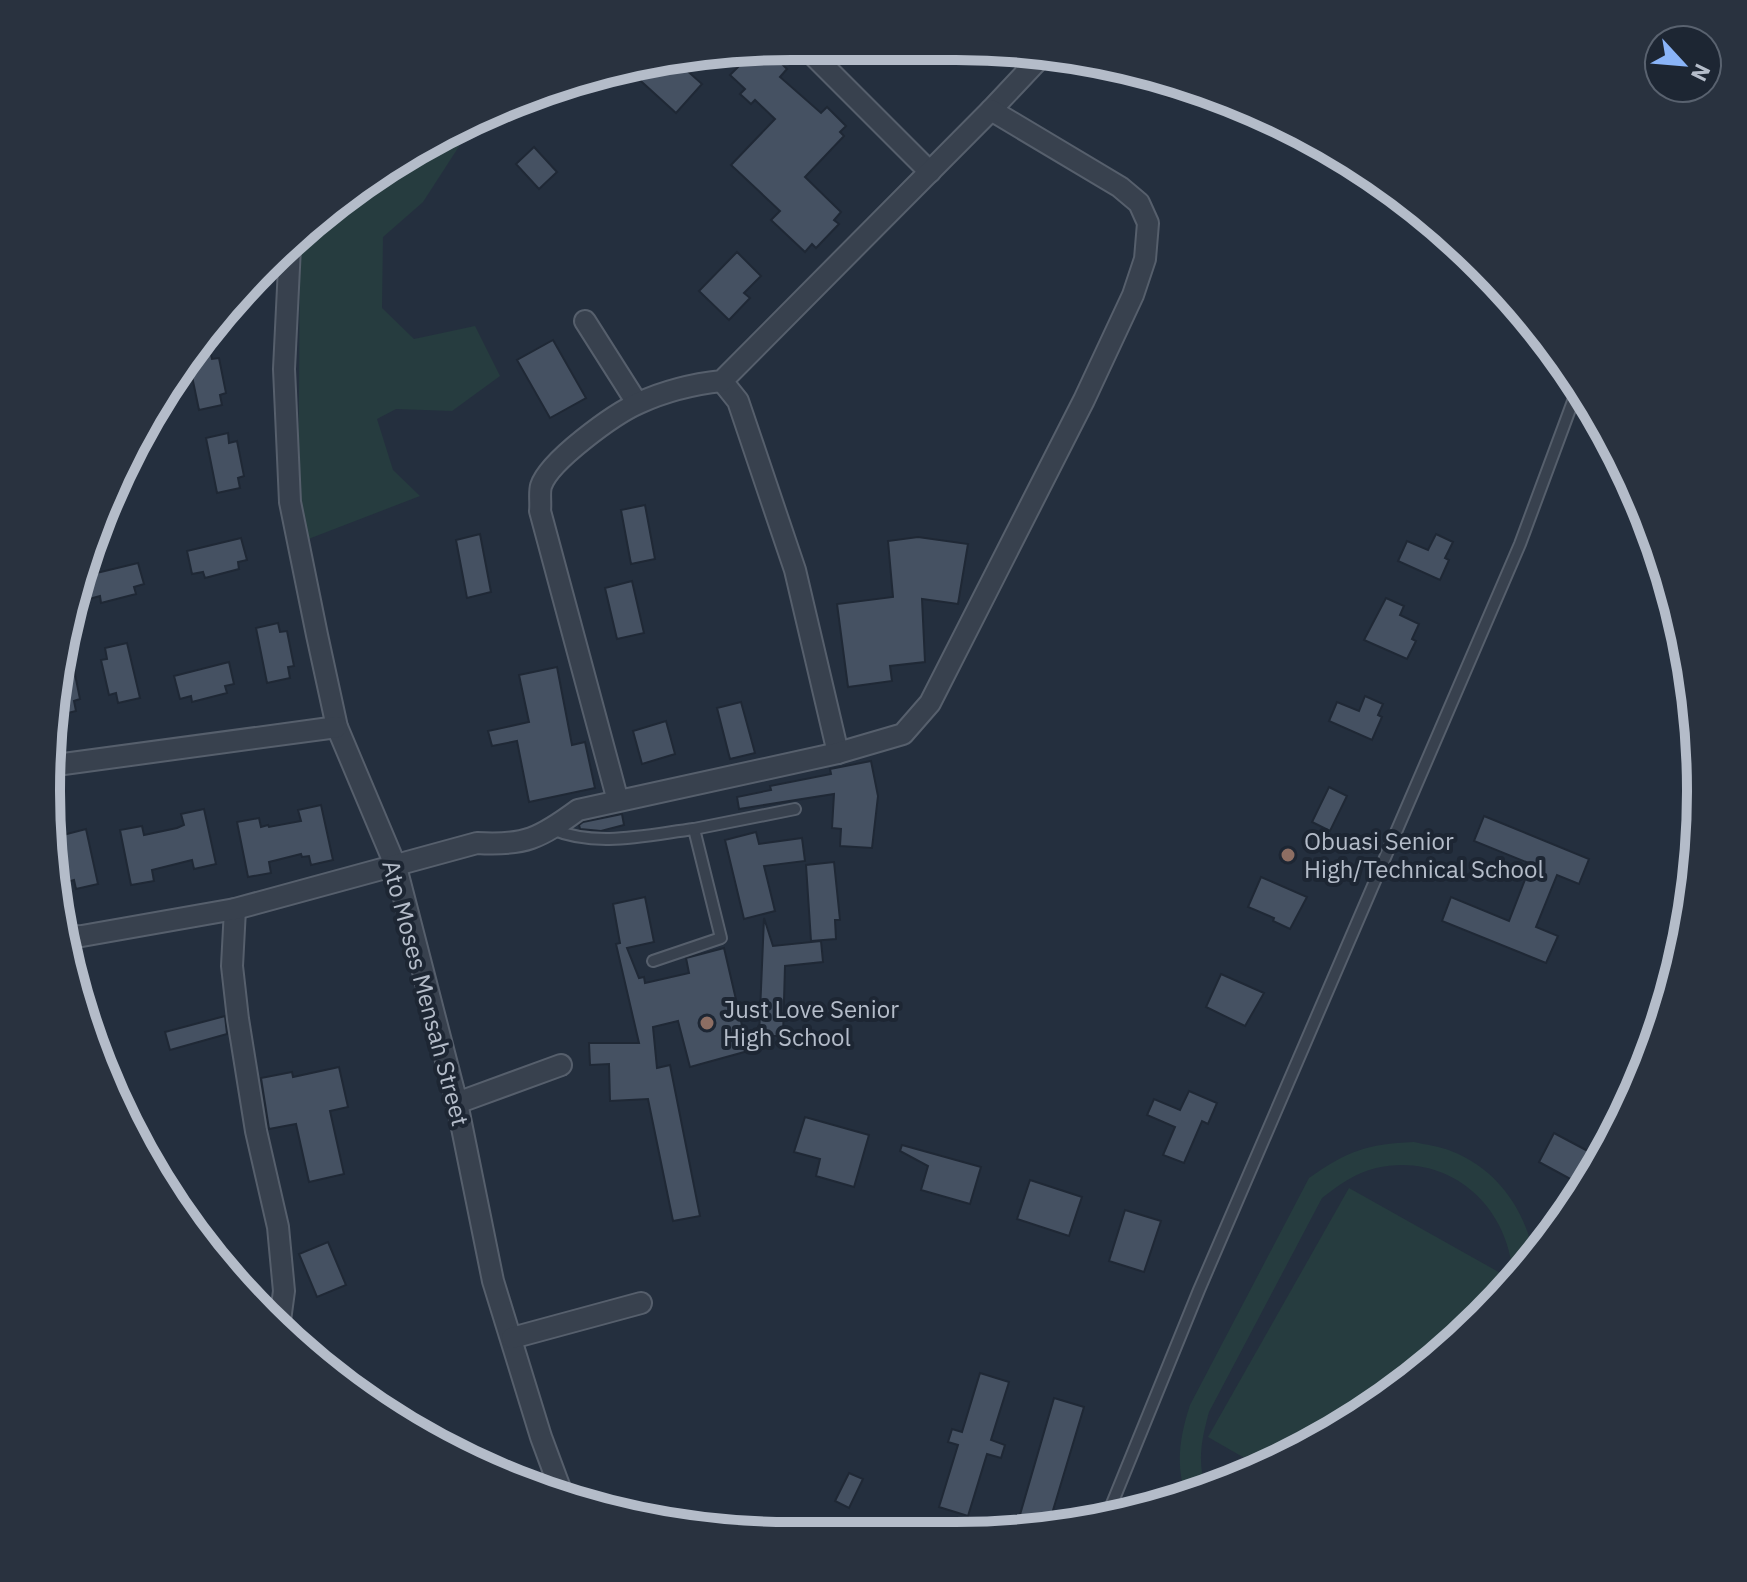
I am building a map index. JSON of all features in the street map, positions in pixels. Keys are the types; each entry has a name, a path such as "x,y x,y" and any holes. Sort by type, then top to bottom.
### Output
{"street":[{"path":"818,60 930,172"},
{"path":"618,801 540,511 541,487 552,466 589,435 637,403 698,383 722,381 1034,65"},
{"path":"75,936 235,909 477,843 508,845 527,841 552,829 578,810 838,753 903,734 930,703 1078,413 1133,295 1145,259 1148,223 1139,203 1120,187 991,110"},
{"name":"Ato Moses Mensah Street","path":"289,259 284,369 290,502 337,727 396,867 457,1103 493,1281 558,1484"},
{"path":"585,321 637,403"},
{"path":"722,381 738,401 795,570 838,753"},
{"path":"61,764 337,727"},
{"path":"235,909 232,966 256,1131 278,1227 284,1291 281,1314"},
{"path":"76,942 82,936"},
{"path":"457,1103 561,1065"},
{"path":"512,1338 641,1303"}],"lane":[{"path":"1112,1505 1199,1290 1520,544 1573,400"},
{"path":"552,829 573,838 613,839 694,829 795,809"},
{"path":"653,961 721,938 694,829"}],"green space":[{"path":"465,136 423,202 383,237 382,308 414,339 475,326 500,376 452,411 396,409 377,419 393,470 420,496 298,543 300,250 385,183"},
{"path":"1414,1142 1437,1147 1482,1168 1506,1192 1523,1221 1530,1243 1511,1266 1502,1230 1489,1209 1472,1191 1452,1177 1428,1168 1403,1165 1376,1168 1341,1184 1322,1198 1209,1412 1202,1441 1204,1478 1183,1485 1180,1450 1190,1405 1309,1178 1335,1161 1383,1145"},
{"path":"1349,1188 1504,1275 1438,1341 1362,1399 1322,1424 1249,1460 1208,1437"}],"building":[{"path":"779,61 787,69 780,77 821,113 827,107 846,126 840,132 844,136 805,177 841,212 834,220 839,224 816,248 812,244 805,252 771,220 780,211 731,165 775,119 755,100 751,104 740,94 745,89 730,75 743,62"},
{"path":"684,68 702,84 676,113 636,77"},
{"path":"1153,88 1172,93 1169,98"},
{"path":"534,147 557,172 539,189 516,164"},
{"path":"737,252 761,276 744,293 750,298 729,320 699,291"},
{"path":"553,340 586,398 550,418 517,360"},
{"path":"210,350 212,359 219,358 226,393 220,395 222,405 199,410 191,373"},
{"path":"228,433 229,443 237,441 244,476 238,478 240,488 217,493 206,438"},
{"path":"645,505 655,559 631,564 621,510"},
{"path":"480,534 491,592 467,598 456,540"},
{"path":"1436,534 1453,542 1440,580 1398,561 1407,541 1428,550"},
{"path":"918,537 968,544 958,604 922,599 925,662 890,666 892,681 848,687 837,604 893,597 888,541"},
{"path":"241,538 247,560 238,562 239,569 205,578 203,572 192,574 187,551"},
{"path":"138,563 144,584 134,587 136,594 101,603 100,596 89,599 94,574"},
{"path":"632,581 644,633 617,639 605,588"},
{"path":"1386,598 1404,606 1400,615 1419,624 1412,639 1416,641 1407,659 1364,640"},
{"path":"278,623 280,632 287,631 294,666 288,667 290,678 267,683 256,628"},
{"path":"127,643 140,698 118,703 116,693 109,695 101,660 107,659 105,648"},
{"path":"72,660 80,699 74,701 76,711 64,714"},
{"path":"229,662 234,684 225,686 227,693 192,702 191,696 180,699 174,676"},
{"path":"557,667 572,745 585,742 595,788 529,802 517,741 492,746 488,731 529,722 519,675"},
{"path":"1365,696 1383,704 1378,715 1382,717 1372,740 1329,721 1337,702 1359,711"},
{"path":"741,702 755,753 730,759 717,708"},
{"path":"666,721 675,754 642,764 633,731"},
{"path":"871,761 878,796 872,848 840,846 841,829 832,828 834,794 739,809 737,797 771,790 770,786 831,774 830,769"},
{"path":"1329,787 1347,796 1330,831 1312,822"},
{"path":"321,805 333,860 311,865 309,856 302,857 301,854 269,862 271,873 248,877 237,822 259,818 261,827 269,827 301,821 298,810"},
{"path":"204,809 216,864 194,869 192,860 152,870 154,881 131,885 120,830 142,826 144,835 177,828 184,825 181,814"},
{"path":"622,814 624,825 601,831 580,829 579,825 583,822"},
{"path":"1484,816 1589,859 1579,884 1557,875 1536,927 1558,936 1546,963 1442,921 1451,897 1509,921 1531,864 1474,841"},
{"path":"86,829 98,884 76,889 74,880 67,882 63,835"},
{"path":"756,832 759,844 802,838 805,861 764,866 775,911 744,919 725,840"},
{"path":"834,862 840,920 835,920 836,939 811,941 806,865"},
{"path":"1261,877 1307,897 1290,929 1248,907"},
{"path":"645,897 654,942 627,948 639,978 644,977 645,983 689,973 686,958 724,948 748,1051 690,1067 678,1021 653,1027 657,1068 670,1065 700,1216 673,1221 648,1099 610,1101 609,1064 590,1065 589,1043 639,1043 616,944 620,943 613,904"},
{"path":"764,918 773,946 821,941 823,962 785,966 783,1036 759,1036"},
{"path":"1221,974 1264,993 1245,1026 1206,1007"},
{"path":"225,1016 227,1034 170,1050 165,1032"},
{"path":"339,1067 348,1107 330,1111 344,1174 309,1182 296,1124 269,1129 261,1078 292,1072 293,1077"},
{"path":"1189,1091 1217,1103 1208,1124 1202,1121 1184,1163 1163,1155 1175,1127 1147,1115 1154,1099 1180,1110"},
{"path":"805,1117 869,1135 854,1187 816,1176 820,1159 794,1152"},
{"path":"1554,1133 1591,1153 1574,1181 1539,1162"},
{"path":"902,1145 981,1167 970,1204 921,1190 928,1166 900,1151"},
{"path":"1030,1180 1082,1197 1069,1236 1017,1219"},
{"path":"1125,1210 1161,1221 1144,1272 1109,1261"},
{"path":"328,1242 346,1285 317,1297 299,1254"},
{"path":"980,1373 1009,1382 991,1440 1005,1445 1001,1458 987,1454 968,1516 939,1507 958,1445 948,1442 952,1429 962,1432"},
{"path":"1054,1398 1084,1407 1051,1516 1019,1519"},
{"path":"849,1473 863,1479 849,1508 835,1501"}],"place":[{"name":"Obuasi Senior High/Technical School","path":"1288,855"},
{"name":"Just Love Senior High School","path":"707,1023"}]}
